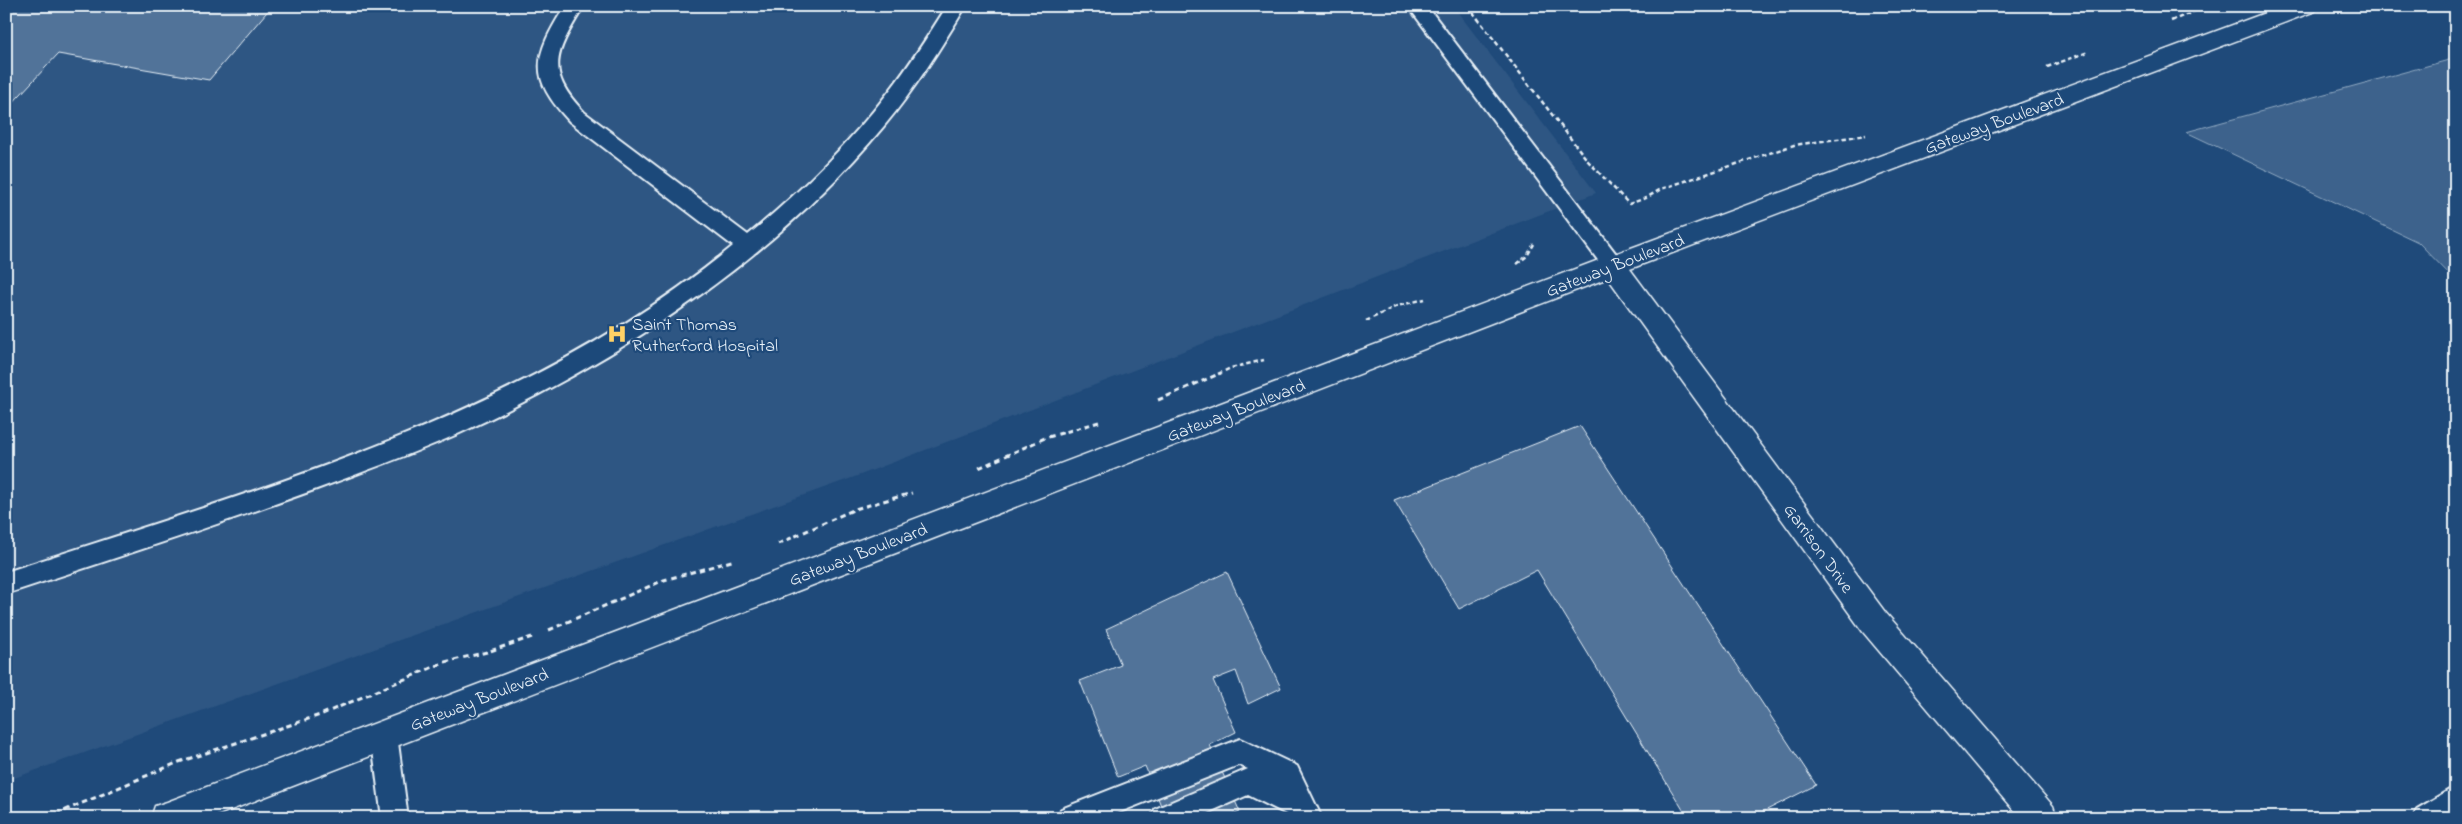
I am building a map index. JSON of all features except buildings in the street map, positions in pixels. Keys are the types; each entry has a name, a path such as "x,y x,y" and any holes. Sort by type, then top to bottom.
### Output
{"street":[{"name":"Gateway Boulevard","path":"167,818 1613,265 2307,6"},
{"name":"Garrison Drive","path":"1613,265 1874,622 2040,818"}],"lane":[{"path":"575,6 551,47 548,75 559,99 577,117 748,246"},
{"path":"6,583 393,450 507,399 605,345 655,314 748,246 790,210 858,142 888,108 957,6"},
{"path":"1417,6 1613,265"},
{"path":"384,735 395,818"},
{"path":"1070,818 1240,752 1288,774 1307,813"},
{"path":"1164,818 1248,782 1307,813"},
{"path":"2426,818 2456,799"}],"path":[{"path":"1468,6 1588,161 1629,204 1646,198 1661,189 1794,146 1867,134"},
{"path":"2166,23 2207,6"},
{"path":"2042,69 2058,61 2092,51"},
{"path":"1512,269 1527,256 1534,244"},
{"path":"1358,325 1397,306 1433,297"},
{"path":"1152,403 1231,368 1268,359"},
{"path":"974,470 1045,438 1102,421"},
{"path":"776,544 855,510 918,491"},
{"path":"542,633 664,580 741,558"},
{"path":"48,818 179,762 320,715 445,662 487,652 533,636"}],"shaded area":[{"name":"Saint Thomas Rutherford Hospital","path":"6,6 1453,6 1596,193 860,475 6,781"},
{"path":"2456,58 2456,281 2418,242 2186,132"}],"place":[{"name":"Saint Thomas Rutherford Hospital","path":"617,334"}]}
